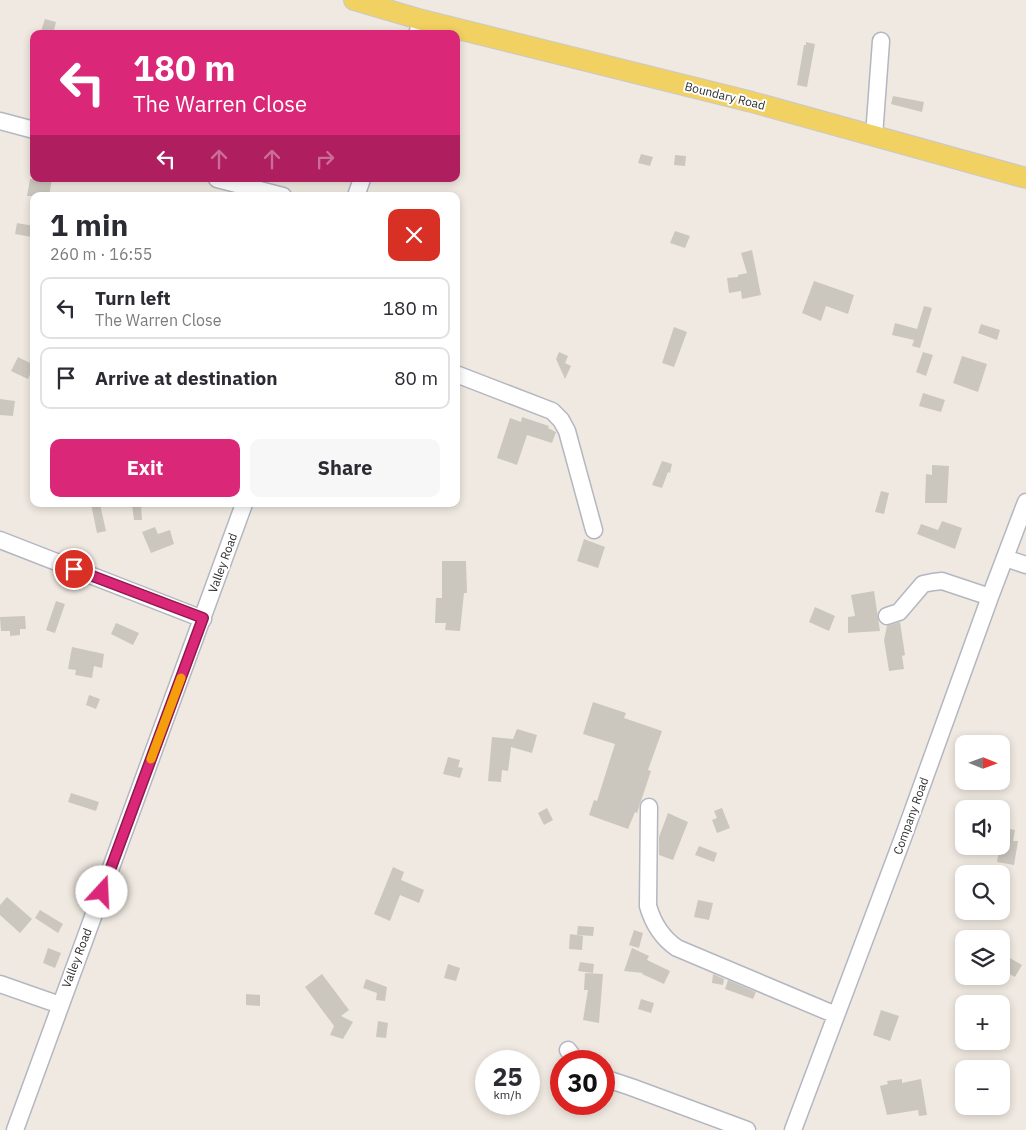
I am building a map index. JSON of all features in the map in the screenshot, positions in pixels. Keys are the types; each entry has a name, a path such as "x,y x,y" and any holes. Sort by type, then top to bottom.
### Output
{"main road":[{"name":"Boundary Road","path":"354,0 389,5 420,27 433,30"},
{"name":"Boundary Road","path":"460,36 752,102 1026,178"}],"street":[{"path":"874,136 881,41"},
{"path":"0,121 30,129"},
{"path":"228,182 267,192"},
{"path":"460,376 552,410 562,420 568,431 594,530"},
{"name":"Company Road","path":"793,1130 1026,502"},
{"name":"Valley Road","path":"15,1130 243,507"},
{"path":"0,540 203,618"},
{"path":"1005,558 1026,565"},
{"path":"887,616 899,612 923,584 933,582 942,581 990,597"},
{"path":"649,807 648,906 651,916 665,939 677,948 836,1015"},
{"path":"0,984 60,1005"},
{"path":"615,1081 747,1130"}],"building":[{"path":"45,19 56,22 54,30 41,30"},
{"path":"806,42 815,44 807,87 797,85"},
{"path":"893,96 924,102 922,112 891,104"},
{"path":"641,154 653,157 650,166 638,163"},
{"path":"675,155 686,156 685,166 674,165"},
{"path":"30,179 30,182 51,182 50,192 30,192 30,196 27,196"},
{"path":"17,223 30,225 30,237 15,234"},
{"path":"675,231 690,236 685,248 670,243"},
{"path":"752,250 761,295 742,299 741,291 729,293 727,278 738,277 738,275 747,273 741,253"},
{"path":"814,281 854,295 848,314 826,306 821,321 802,313"},
{"path":"924,306 932,308 920,348 912,346 914,340 892,335 895,323 917,329"},
{"path":"981,324 1000,330 997,340 978,333"},
{"path":"674,327 687,332 674,367 662,363"},
{"path":"559,352 568,356 565,363 571,366 565,379 556,359"},
{"path":"923,352 933,355 926,376 916,372"},
{"path":"962,356 987,364 978,392 953,383"},
{"path":"18,357 30,363 28,379 11,371"},
{"path":"923,393 945,400 941,412 919,406"},
{"path":"0,399 15,401 13,416 0,415"},
{"path":"522,417 549,426 548,428 556,432 552,443 527,435 517,465 497,458 510,418 521,422"},
{"path":"662,461 672,464 670,473 668,472 662,488 652,485"},
{"path":"932,465 949,466 947,503 925,503 926,474 932,475"},
{"path":"881,491 889,493 884,514 875,512"},
{"path":"92,507 101,507 106,531 97,533"},
{"path":"132,507 141,507 142,520 134,520"},
{"path":"942,521 962,528 955,549 917,534 921,524 938,530"},
{"path":"155,527 158,534 170,530 174,544 151,553 142,532"},
{"path":"584,539 605,547 598,568 577,561"},
{"path":"442,561 466,561 467,593 464,593 460,631 445,630 446,623 435,623 436,598 442,598"},
{"path":"874,591 880,631 848,633 848,617 855,616 851,595"},
{"path":"56,601 65,604 55,633 46,630"},
{"path":"815,607 835,616 829,631 809,622"},
{"path":"25,616 26,629 20,629 20,635 10,636 10,631 1,631 0,617"},
{"path":"900,622 905,655 902,656 904,669 889,671 884,640 887,626"},
{"path":"116,623 139,633 133,645 111,634"},
{"path":"72,647 104,654 102,668 94,666 92,678 75,675 76,670 68,669"},
{"path":"89,695 100,699 96,709 86,705"},
{"path":"593,702 626,713 624,718 662,731 648,770 651,771 637,813 635,812 628,829 589,815 594,800 597,801 615,744 583,734"},
{"path":"517,729 537,735 532,753 511,747 508,771 502,770 501,782 488,781 492,737 513,739"},
{"path":"448,757 460,760 458,767 463,768 460,778 443,774"},
{"path":"71,793 99,802 96,811 68,802"},
{"path":"547,808 553,820 544,825 538,813"},
{"path":"722,808 730,828 717,833 712,820 717,818 714,811"},
{"path":"668,813 688,822 673,860 659,855 659,837"},
{"path":"1010,829 1015,830 1013,841 1018,841 1014,865 997,862 998,855 1010,855"},
{"path":"699,846 717,853 714,862 695,855"},
{"path":"393,867 404,872 401,880 424,890 419,903 400,895 390,921 374,914"},
{"path":"7,897 32,919 20,933 0,915 0,905"},
{"path":"698,900 713,903 709,920 694,917"},
{"path":"40,910 63,924 58,933 35,918"},
{"path":"578,926 594,927 593,936 577,935"},
{"path":"634,930 643,933 639,948 629,945"},
{"path":"570,934 583,936 582,950 569,949"},
{"path":"48,948 61,953 55,968 43,963"},
{"path":"632,948 649,956 647,960 670,971 664,984 643,973 624,971"},
{"path":"1010,958 1022,965 1015,977 1010,974"},
{"path":"580,962 594,964 593,973 578,971"},
{"path":"448,964 460,968 456,981 444,978"},
{"path":"585,973 603,974 599,1023 583,1020 588,990 584,990"},
{"path":"322,974 349,1010 341,1016 353,1022 343,1039 330,1035 334,1026 305,987"},
{"path":"713,974 724,979 723,985 712,983"},
{"path":"366,979 387,987 385,1001 376,1000 377,993 363,988"},
{"path":"728,980 756,992 753,999 725,989"},
{"path":"246,994 260,995 260,1006 246,1005"},
{"path":"641,999 654,1003 651,1013 638,1009"},
{"path":"881,1010 899,1016 890,1041 873,1035"},
{"path":"378,1021 388,1023 386,1038 376,1037"},
{"path":"902,1079 902,1083 921,1079 927,1115 919,1116 918,1110 887,1115 880,1086 888,1084 887,1081"}],"slow traffic":[{"path":"151,759 181,678"}],"route":[{"path":"74,569 203,618 102,892"}]}
